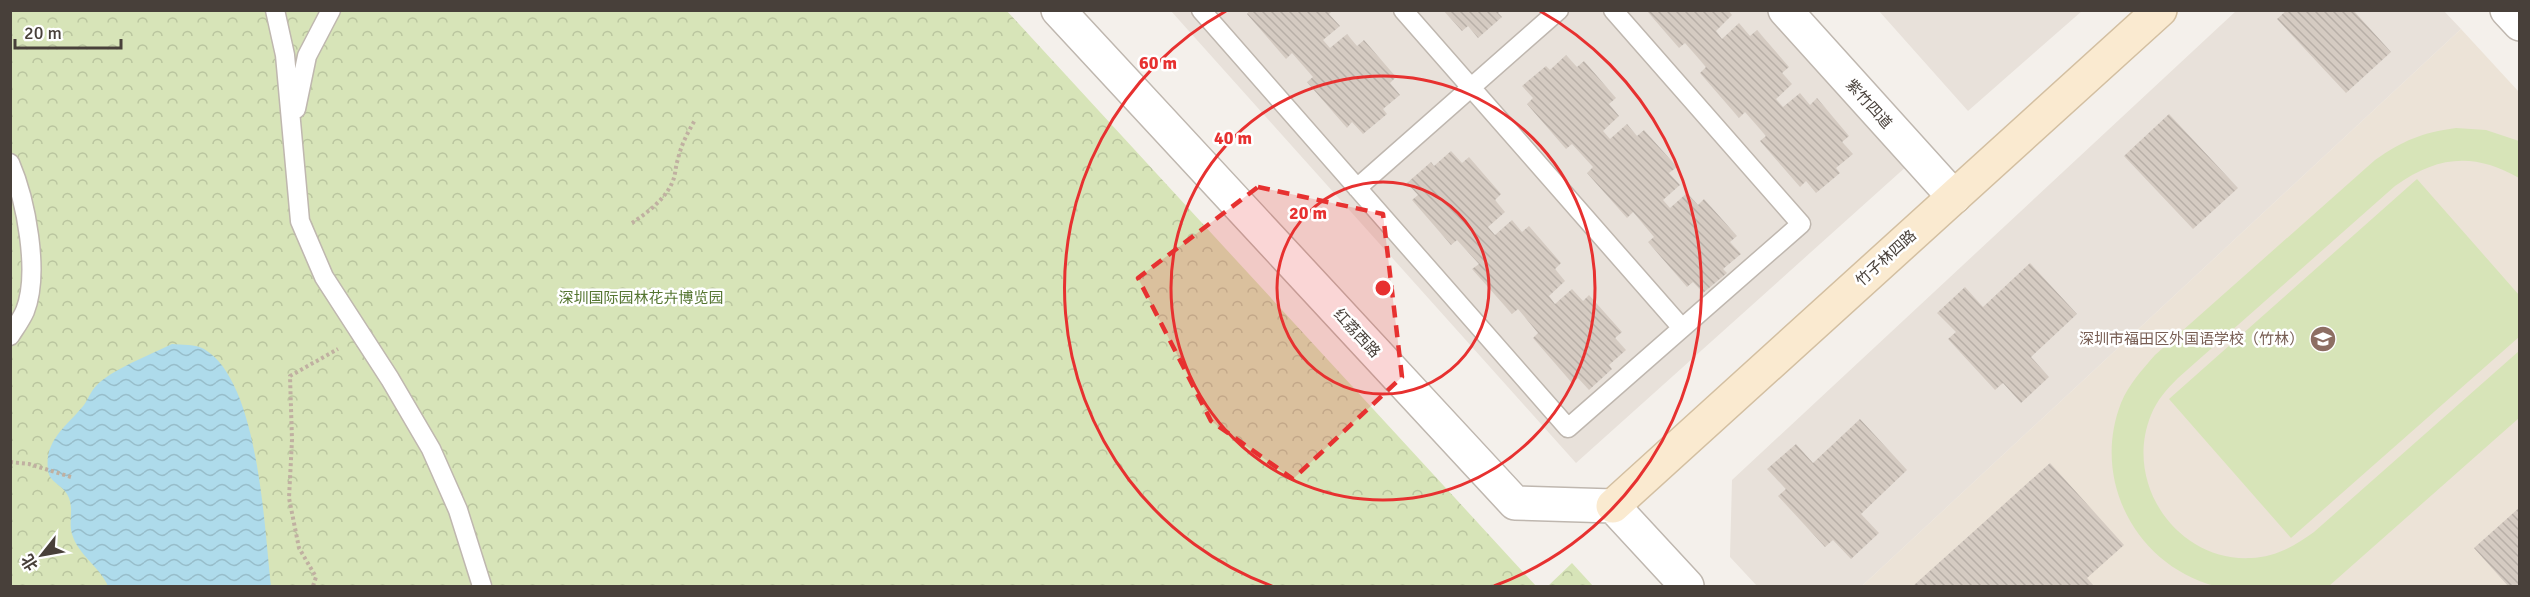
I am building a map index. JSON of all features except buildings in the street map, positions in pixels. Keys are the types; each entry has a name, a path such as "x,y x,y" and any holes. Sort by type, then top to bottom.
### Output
{"street":[{"name":"红荔西路","path":"1058,10 1515,503 1613,506"},
{"name":"紫竹四道","path":"1785,10 1954,197"},
{"name":"竹子林四路","path":"1613,506 2160,10"},
{"path":"2507,10 2520,24"},
{"path":"1613,506 1687,586"}],"lane":[{"path":"275,10 285,55 300,220 324,278 390,379 431,449 458,510 482,586"},
{"path":"292,146 298,89 307,56 331,10"},
{"path":"1201,10 1568,428 1801,224 1613,10"},
{"path":"1403,10 1682,328"},
{"path":"1357,188 1559,10"},
{"path":"10,163 26,217 31,257 30,292 25,311 10,336"}],"path":[{"path":"632,223 647,213 668,191 674,181 678,159 687,135 695,120"},
{"path":"313,586 316,577 299,548 289,498 292,440 290,376 361,335"},
{"path":"10,462 29,464 71,477"}],"highlighted area":[{"path":"1258,187 1383,214 1402,377 1293,479 1211,421 1138,278"}],"shaded area":[{"path":"1171,11 1770,11 1908,165 1576,463"},
{"path":"1879,11 2082,11 1968,111"},
{"path":"2236,11 2444,11 2461,29 1862,586 1757,586 1730,557 1732,480"},
{"name":"深圳市福田区外国语学校（竹林）","path":"2461,29 2519,92 2519,586 1862,586"}],"green space":[{"name":"深圳国际园林花卉博览园","path":"1006,10 1536,586 11,586 11,11"},
{"path":"2456,128 2486,130 2519,141 2519,178 2487,164 2456,161 2426,168 2395,186 2170,386 2151,415 2144,441 2144,467 2151,491 2163,514 2179,532 2200,547 2224,556 2260,557 2284,550 2314,532 2519,351 2519,418 2329,586 2224,587 2215,586 2187,575 2163,559 2143,539 2127,516 2117,489 2112,461 2113,432 2121,403 2128,390 2155,355 2375,160 2413,138"},
{"path":"2417,179 2519,295 2519,337 2291,538 2169,399"},
{"path":"1572,563 1593,586 1548,586"}],"water":[{"path":"172,344 193,345 204,349 222,366 237,391 248,422 256,457 271,586 108,586 79,548 72,534 69,499 65,491 53,480 48,470 48,459 53,442 84,405 94,388 103,380 121,368"}],"place":[{"name":"深圳市福田区外国语学校（竹林）","path":"2323,339"}]}
